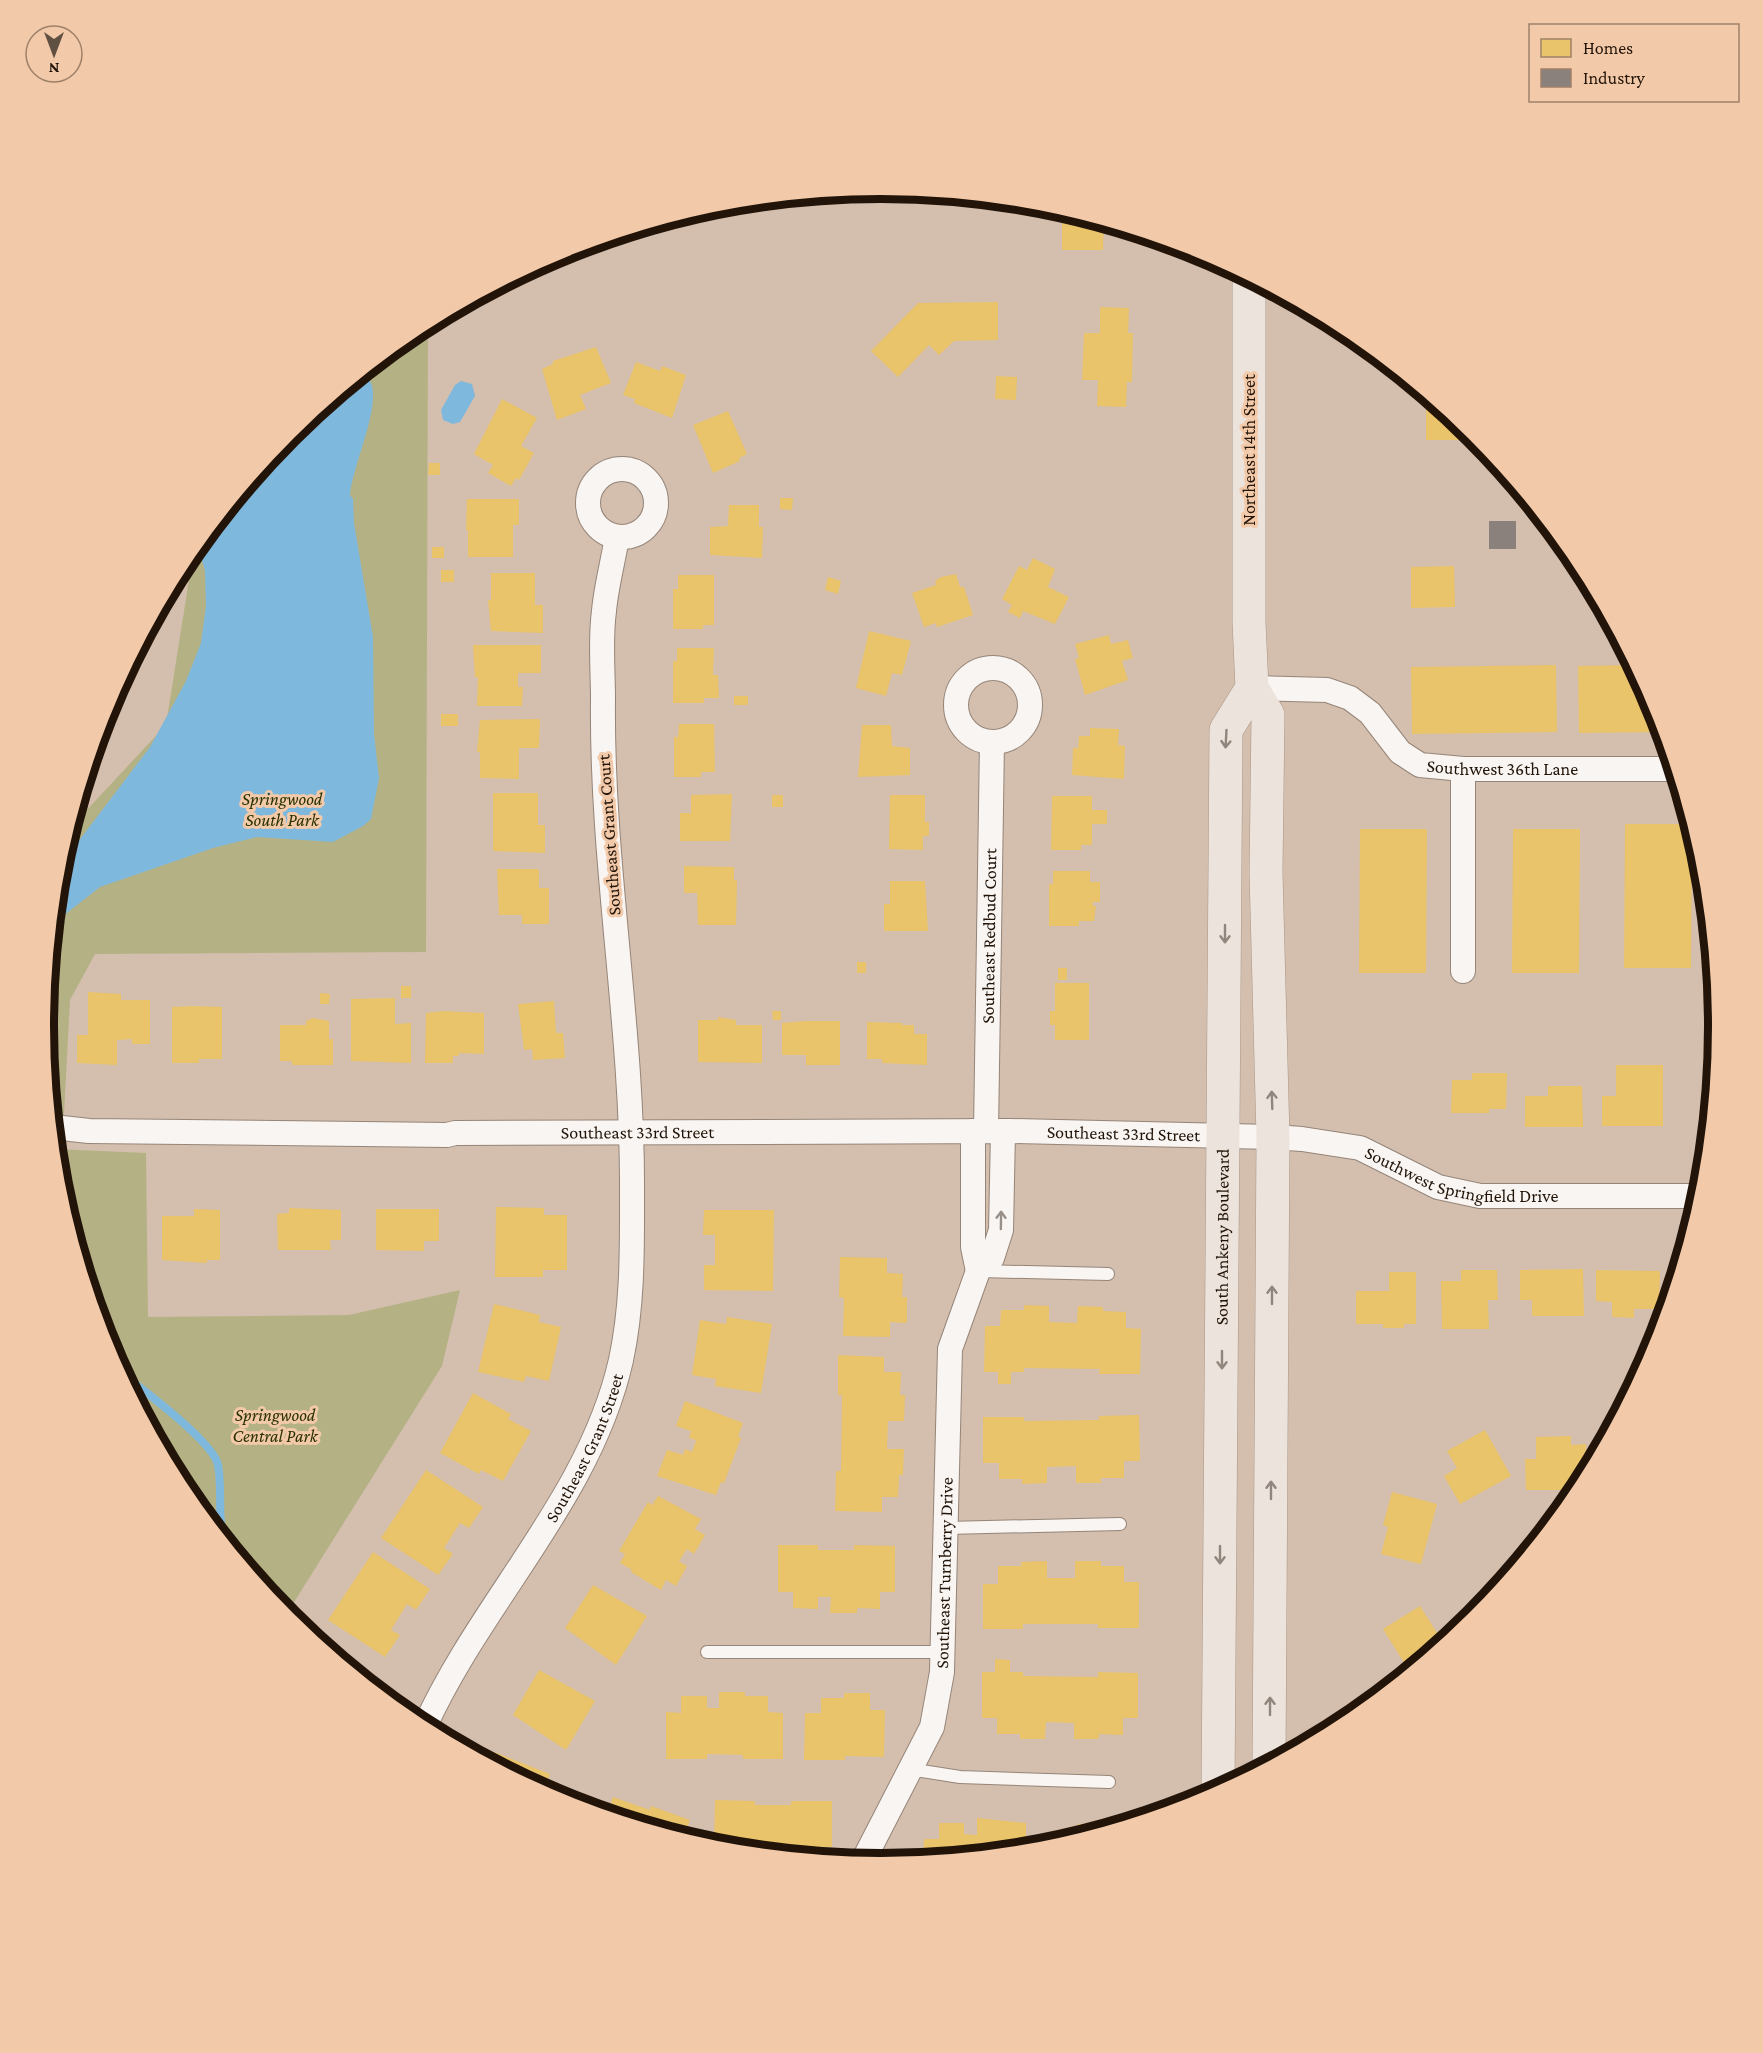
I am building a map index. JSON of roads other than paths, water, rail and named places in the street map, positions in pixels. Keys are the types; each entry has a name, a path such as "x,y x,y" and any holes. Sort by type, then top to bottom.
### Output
{"main road":[{"name":"Northeast 14th Street","path":"1250,286 1249,622 1252,688"},
{"name":"South Ankeny Boulevard","path":"1218,1782 1226,730 1252,688"},
{"path":"1252,688 1268,715 1266,873 1273,1137 1269,1757"}],"street":[{"name":"Southeast Grant Court","path":"617,537 603,613 602,744 633,1133"},
{"name":"Southwest 36th Lane","path":"1252,688 1327,690 1350,698 1370,713 1400,752 1420,765 1463,769 1668,769"},
{"name":"Southeast Redbud Court","path":"987,1131 992,742"},
{"path":"1463,769 1463,970"},
{"name":"Southeast 33rd Street","path":"60,1128 89,1131 447,1135 455,1133 987,1131 1223,1136"},
{"name":"Southeast Turnberry Drive","path":"867,1853 932,1727 942,1672 950,1349 978,1271 992,1258 1001,1230 987,1131"},
{"name":"Southeast Grant Street","path":"429,1719 466,1650 559,1505 586,1456 607,1407 621,1360 630,1291 633,1133"},
{"name":"Southwest Springfield Drive","path":"1223,1136 1302,1139 1360,1148 1438,1187 1480,1196 1691,1196"}],"lane":[{"path":"978,1271 1108,1274"},
{"path":"946,1528 1120,1524"},
{"path":"707,1652 942,1652"},
{"path":"909,1769 960,1777 1109,1782"}],"water":[{"path":"368,378 373,393 372,406 350,495 353,499 354,523 373,637 374,734 379,778 371,819 363,826 333,842 257,837 213,848 100,887 61,917 74,847 150,747 186,681 201,643 206,606 205,571 201,556 259,481 296,441"},
{"path":"461,381 472,384 475,396 460,422 453,424 443,420 441,410 455,385"}],"waterway":[{"path":"136,1384 176,1416 214,1455 218,1465 221,1525"}],"park label":[{"name":"Springwood South Park","path":"282,809"},
{"name":"Springwood Central Park","path":"275,1425"}]}
